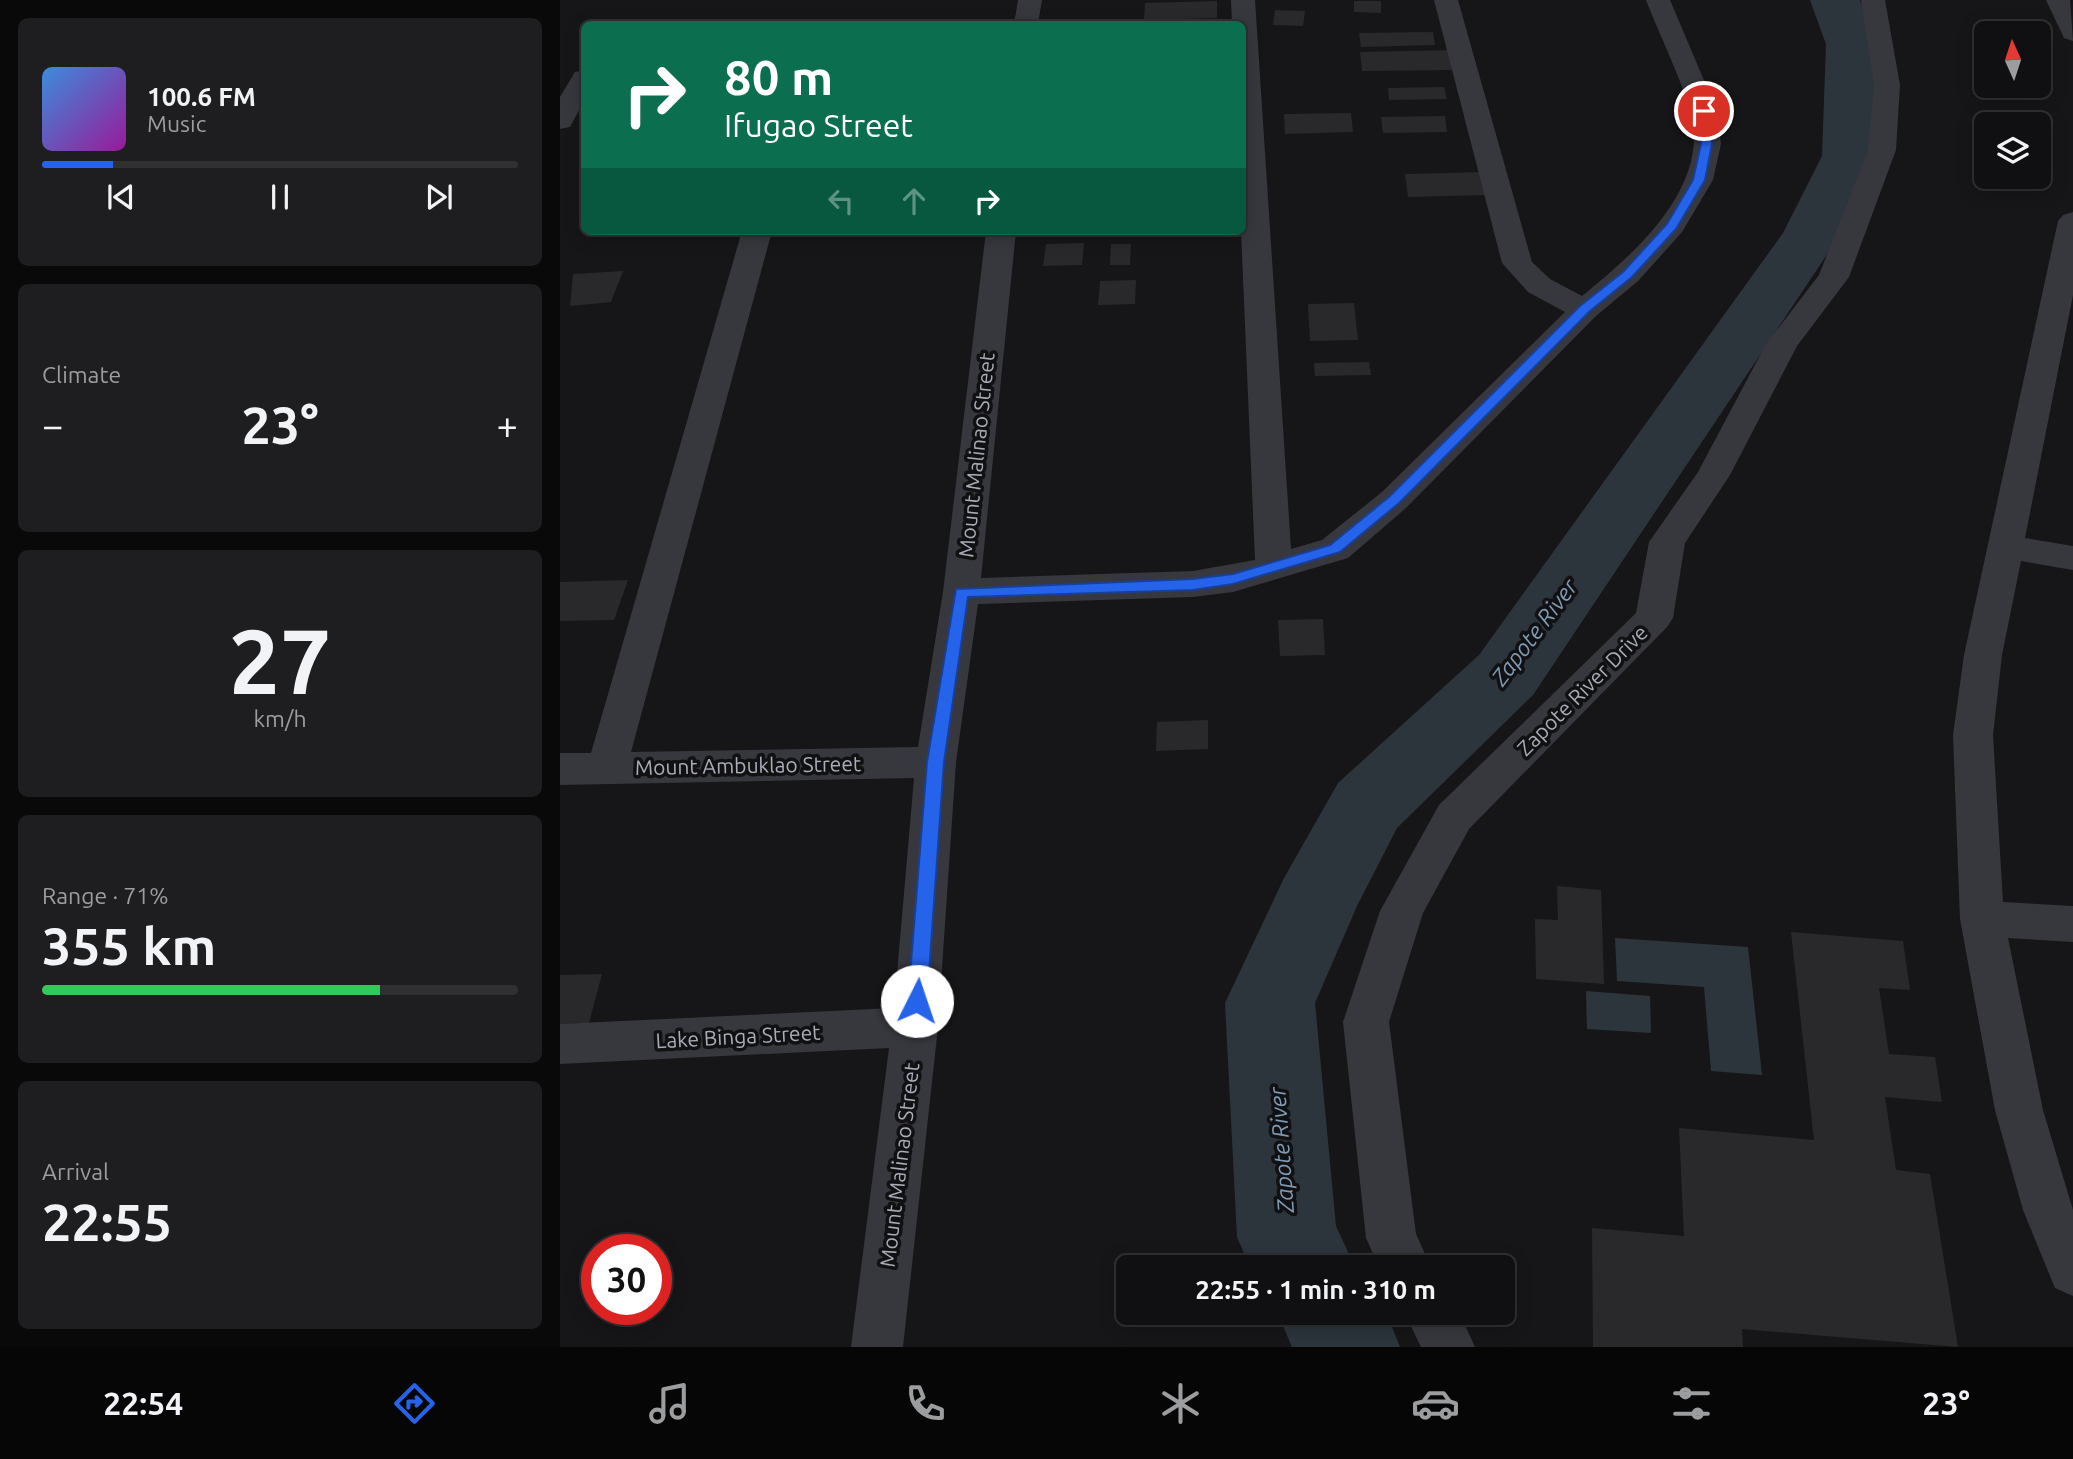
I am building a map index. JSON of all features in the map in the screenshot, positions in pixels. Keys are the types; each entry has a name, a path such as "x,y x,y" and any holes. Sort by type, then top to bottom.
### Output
{"street":[{"path":"1026,21 1030,0"},
{"path":"1242,0 1243,21"},
{"path":"1447,0 1517,262 1531,282 1555,297 1585,309"},
{"path":"961,592 1193,584 1233,579 1335,549 1394,500 1585,309 1628,275 1672,226 1699,180 1707,144 1704,111 1658,0"},
{"name":"Zapote River Drive","path":"1400,1255 1391,1238 1366,1022 1402,911 1454,817 1654,618 1667,542 1713,475 1782,344 1834,277 1881,150 1887,85 1881,34 1873,0"},
{"path":"2058,0 2073,33"},
{"path":"560,61 581,62"},
{"path":"560,121 581,83"},
{"path":"1246,102 1274,568"},
{"path":"2073,220 2063,319 2007,545 1983,655 1973,735 1982,919 2019,1110 2048,1210 2073,1271"},
{"path":"607,767 756,235"},
{"name":"Mount Malinao Street","path":"877,1347 915,1027 936,762 961,592 1001,235"},
{"path":"2007,545 2049,556 2073,558"},
{"name":"Mount Ambuklao Street","path":"560,769 936,762"},
{"path":"1982,919 2073,924"},
{"name":"Lake Binga Street","path":"560,1044 915,1027"},
{"path":"1437,1325 1448,1347"}],"shaded area":[{"path":"1615,938 1748,947 1762,1075 1711,1071 1704,987 1617,981"},
{"path":"1586,991 1650,996 1651,1033 1587,1029"}],"building":[{"path":"1217,1 1217,18 1144,20 1145,3"},
{"path":"1354,1 1381,1 1381,13 1354,12"},
{"path":"1275,10 1305,11 1303,26 1273,25"},
{"path":"1433,32 1435,45 1361,47 1359,33"},
{"path":"1455,50 1458,70 1362,71 1360,52"},
{"path":"1444,87 1447,99 1389,100 1388,88"},
{"path":"1351,113 1353,132 1285,134 1284,114"},
{"path":"1445,116 1447,132 1383,133 1381,117"},
{"path":"1484,172 1489,195 1408,197 1405,174"},
{"path":"1084,243 1082,265 1043,266 1046,244"},
{"path":"1111,244 1131,244 1130,265 1110,265"},
{"path":"623,271 611,302 570,306 573,274"},
{"path":"1136,280 1135,304 1098,305 1100,281"},
{"path":"1354,303 1358,340 1310,341 1308,304"},
{"path":"1369,362 1371,375 1315,376 1314,363"},
{"path":"628,580 614,620 560,621 560,582"},
{"path":"1323,619 1325,655 1280,656 1278,620"},
{"path":"1208,720 1208,749 1156,751 1157,722"},
{"path":"1557,886 1601,890 1604,984 1536,979 1535,919 1558,920"},
{"path":"1791,932 1903,941 1910,990 1879,988 1889,1054 1935,1057 1942,1102 1885,1097 1896,1170 1930,1174 1958,1347 1742,1329 1743,1347 1593,1347 1592,1228 1684,1236 1679,1128 1814,1140"},
{"path":"602,974 589,1023 560,1024 560,975"}],"waterway":[{"name":"Zapote River","path":"1297,1255 1287,1237 1270,1003 1315,903 1367,806 1506,675 1811,235 1850,156 1851,44 1835,0"},
{"name":"Zapote River","path":"1336,1325 1348,1347"}],"route":[{"path":"917,1001 936,762 961,592 1193,584 1233,579 1335,549 1394,500 1585,309 1628,275 1672,226 1699,180 1707,144 1704,111"}]}
